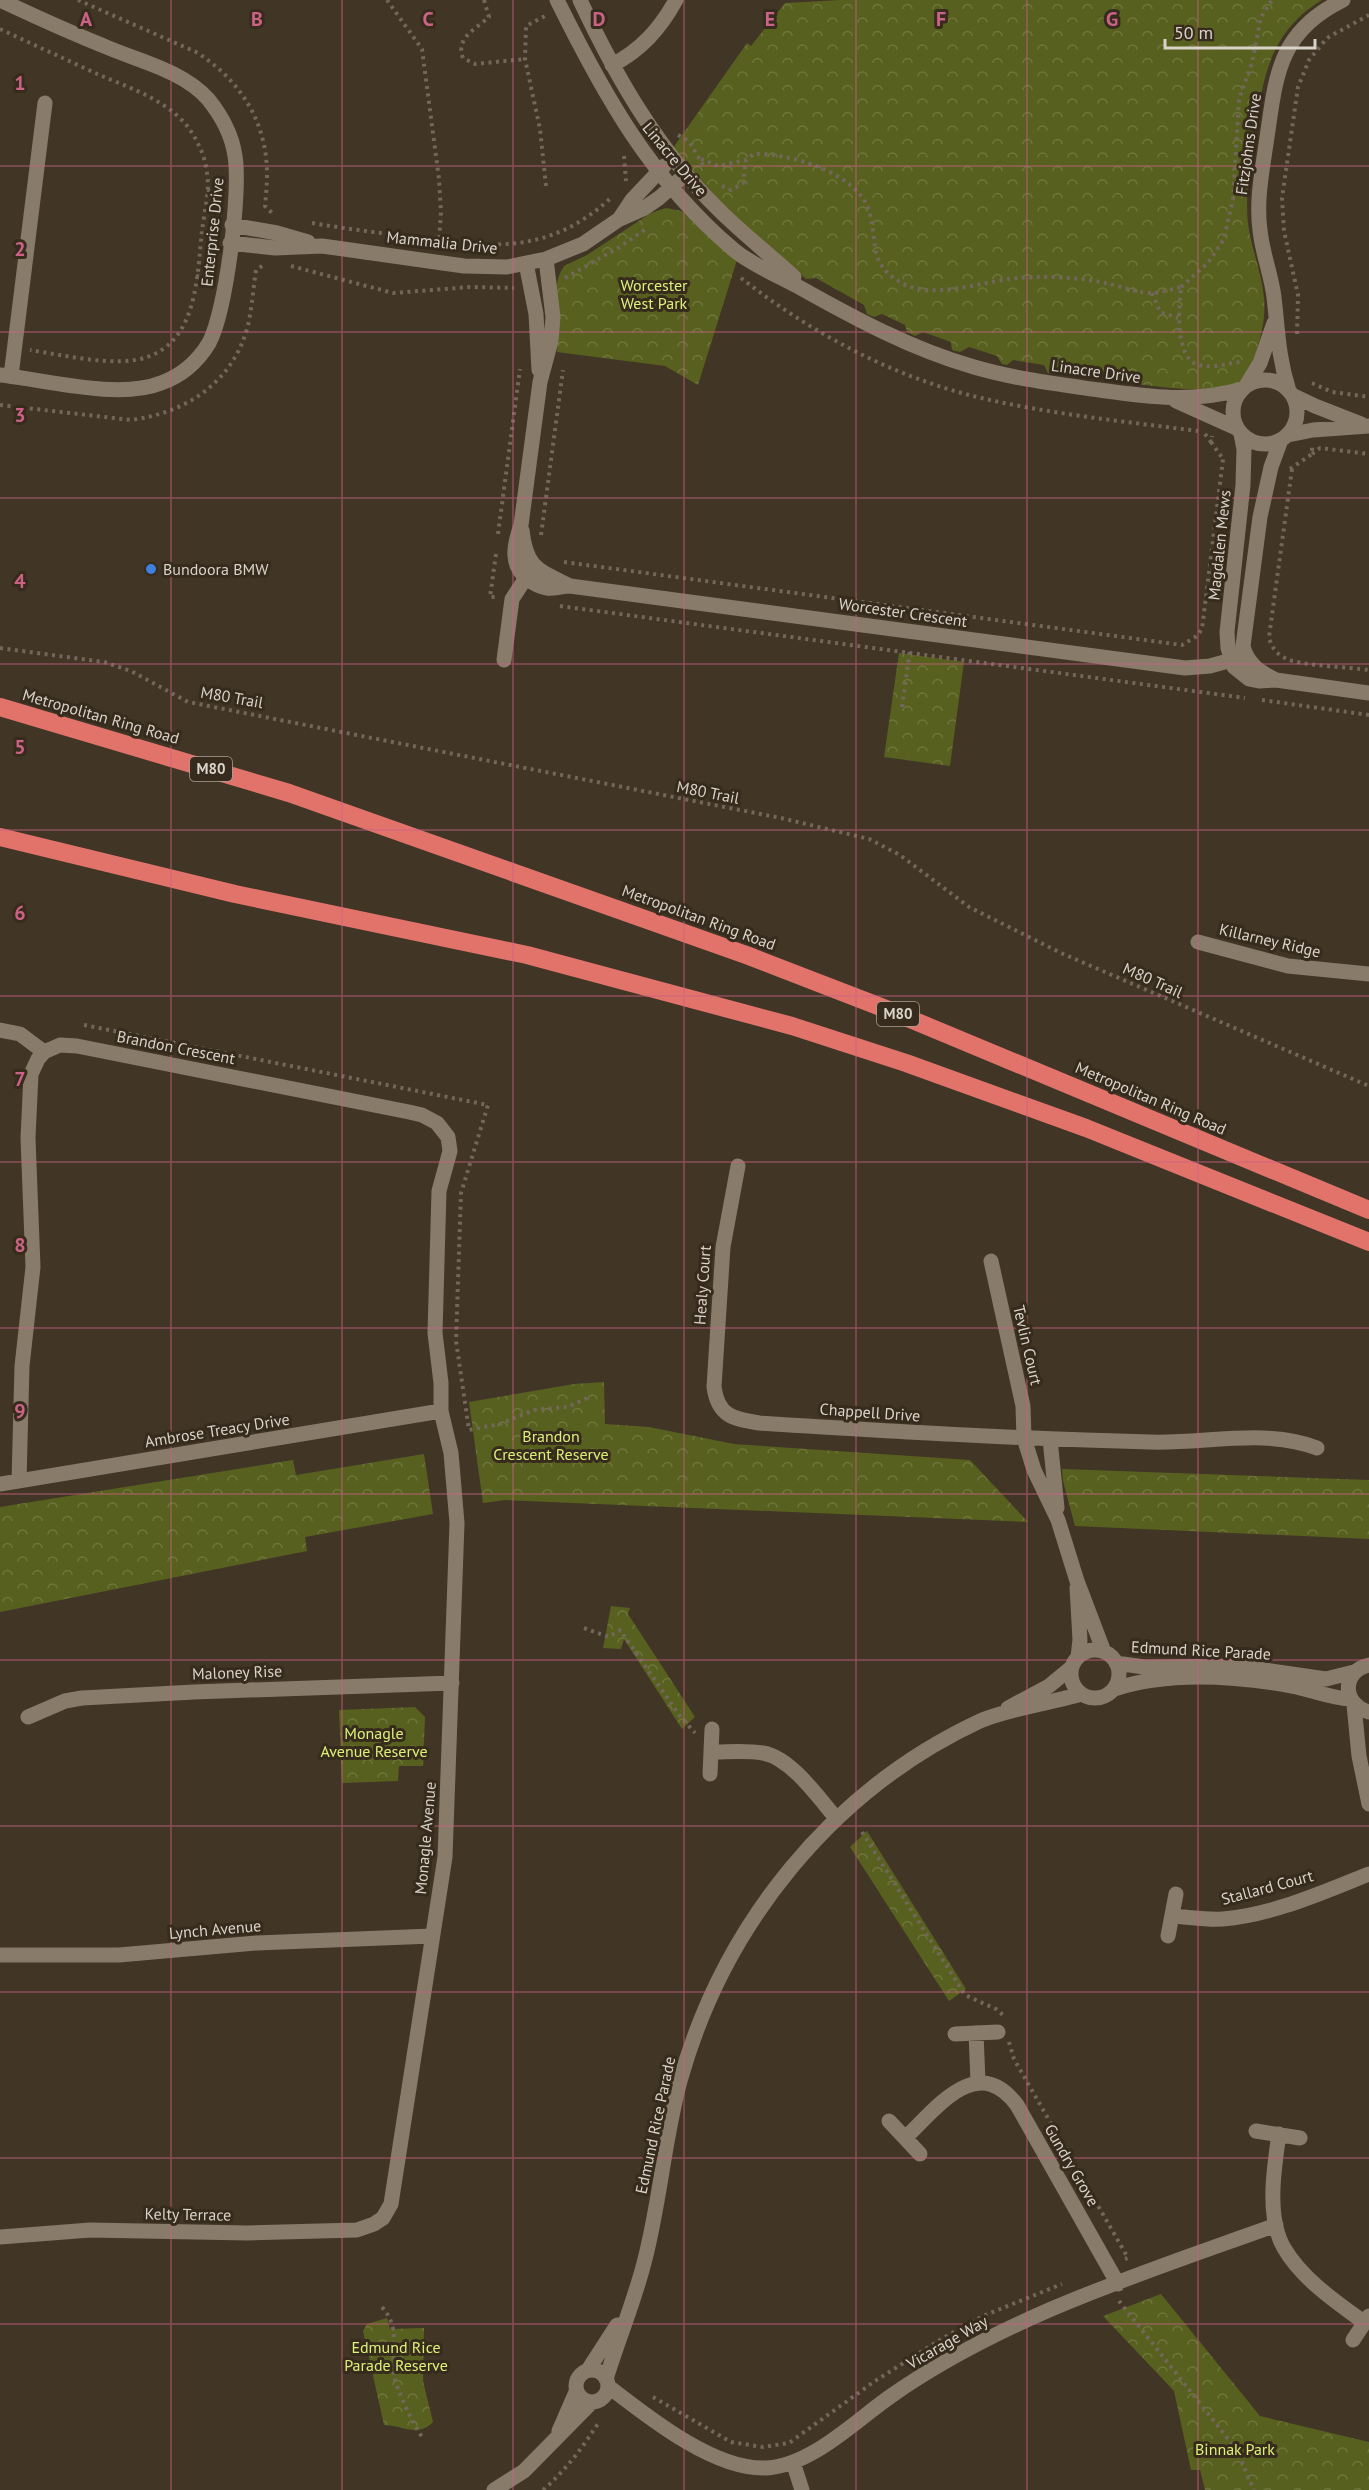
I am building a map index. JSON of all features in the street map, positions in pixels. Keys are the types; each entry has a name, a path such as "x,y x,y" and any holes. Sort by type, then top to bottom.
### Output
{"highway":[{"name":"Metropolitan Ring Road","path":"0,707 289,793 749,956 886,1009 1369,1210"},
{"path":"0,839 235,894 517,953 782,1023 906,1063 1076,1124 1174,1161 1369,1242"}],"street":[{"name":"Enterprise Drive","path":"0,0 103,46 160,68 195,87 206,98 225,125 235,155 236,193 222,304 214,331 198,357 174,377 161,383 131,390 5,376"},
{"name":"Linacre Drive","path":"580,0 612,65 650,128 673,158 719,210 815,296"},
{"path":"612,65 642,47 667,17 676,0"},
{"name":"Fitzjohns Drive","path":"1290,393 1281,366 1275,320 1275,299 1260,230 1258,204 1275,81 1286,50 1300,31 1317,15 1343,0"},
{"name":"Linacre Drive","path":"550,4 609,102 671,187 736,251 815,296 887,334 972,367 1056,384 1173,399 1218,396 1245,387"},
{"path":"5,376 14,348 45,103"},
{"name":"Mammalia Drive","path":"618,220 632,200 673,158"},
{"name":"Mammalia Drive","path":"232,225 277,233 322,246 474,267 507,267 546,259 583,244 618,220 643,209 686,174"},
{"name":"Mammalia Drive","path":"230,243 275,248 322,246"},
{"path":"504,660 512,599 529,572 521,525 540,382 552,341 553,317 546,259"},
{"path":"526,263 536,314 540,382"},
{"path":"1275,320 1260,363 1234,403 1233,420 1238,431 1255,443 1273,444 1313,430 1367,426"},
{"path":"1245,387 1264,380 1281,385 1290,393 1315,406 1367,426"},
{"path":"1290,393 1297,411 1296,420 1271,467 1260,517 1244,635 1238,658 1276,680 1369,693"},
{"name":"Linacre Drive","path":"1173,399 1238,431"},
{"name":"Magdalen Mews","path":"1238,431 1245,462 1227,632 1238,658"},
{"name":"Worcester Crescent","path":"529,572 542,573 570,586 1185,668 1210,666 1238,658"},
{"name":"Killarney Ridge","path":"1198,942 1288,966 1369,974"},
{"path":"0,1030 20,1035 44,1053 34,1066 30,1091 29,1166 33,1267 22,1366 20,1481"},
{"name":"Brandon Crescent","path":"44,1053 60,1046 77,1046 409,1113 437,1123 448,1137 450,1151 441,1182 439,1202 435,1333 441,1383 441,1411"},
{"name":"Healy Court","path":"719,1406 714,1387 723,1247 738,1166"},
{"name":"Tevlin Court","path":"991,1262 1020,1391 1024,1438"},
{"name":"Chappell Drive","path":"719,1406 730,1416 759,1423 1050,1439 1170,1442 1272,1438 1287,1439 1317,1448"},
{"name":"Ambrose Treacy Drive","path":"0,1484 441,1411"},
{"name":"Monagle Avenue","path":"374,2224 388,2211 393,2194 446,1840 457,1523 451,1453 441,1411"},
{"path":"1024,1438 1034,1470 1058,1520 1077,1581 1104,1652 1116,1663 1119,1676 1114,1689 1110,1694 1096,1698 1081,1694 1072,1682 1080,1640 1077,1581"},
{"path":"1050,1439 1058,1520"},
{"path":"1075,1662 1090,1650 1104,1652"},
{"name":"Edmund Rice Parade","path":"494,2490 524,2471 604,2394 628,2308 644,2265 679,2083 701,2019 730,1956 757,1911 781,1878 836,1818 882,1779 922,1753 1059,1680 1075,1662"},
{"name":"Edmund Rice Parade","path":"1116,1663 1152,1667 1237,1666 1326,1679 1354,1672 1369,1665"},
{"path":"1354,1672 1348,1685 1368,1796"},
{"name":"Edmund Rice Parade","path":"1114,1689 1146,1682 1210,1678 1265,1682 1317,1692 1352,1702 1369,1712"},
{"name":"Maloney Rise","path":"28,1717 45,1708 82,1698 452,1683"},
{"name":"Edmund Rice Parade","path":"992,1717 1081,1694"},
{"path":"710,1774 712,1729"},
{"path":"711,1752 755,1752 778,1758 836,1818"},
{"name":"Stallard Court","path":"1172,1916 1204,1919 1240,1916 1312,1896 1369,1874"},
{"path":"1168,1936 1176,1894"},
{"name":"Lynch Avenue","path":"0,1955 119,1955 257,1943 432,1936"},
{"path":"955,2034 1005,2029"},
{"path":"904,2138 950,2095 967,2085 978,2082 976,2033"},
{"name":"Gundry Grove","path":"978,2082 996,2086 1017,2105 1108,2266 1115,2285"},
{"path":"889,2121 920,2154"},
{"path":"1256,2131 1300,2138"},
{"path":"1279,2134 1273,2178 1276,2224 1283,2247 1322,2291 1367,2319 1353,2340"},
{"name":"Kelty Terrace","path":"0,2237 90,2230 324,2232 357,2230 374,2224"},
{"name":"Vicarage Way","path":"604,2394 708,2453 739,2466 765,2468 793,2462 818,2449 891,2396 954,2355 1020,2323 1276,2224"},
{"name":"Edmund Rice Parade","path":"588,2370 628,2308"},
{"path":"588,2370 599,2372 604,2394 582,2400 576,2392 575,2386 579,2376 588,2370"},
{"name":"Edmund Rice Parade","path":"555,2439 576,2392"},
{"path":"793,2462 802,2490"}],"path":[{"path":"387,0 422,49 440,188 439,241"},
{"path":"484,0 489,17 462,41 460,50 463,58 476,64 525,59"},
{"path":"699,157 718,166 746,160 754,154 787,156 826,171 848,184 863,198 868,208 874,247 881,267 904,284 938,289 1018,278 1066,277 1152,293 1181,287 1208,263 1224,239 1233,199 1239,99 1254,56 1262,17 1272,0"},
{"path":"550,4 547,15 552,25"},
{"path":"546,186 540,129 525,59 526,26 547,15"},
{"path":"1297,337 1298,295 1284,231 1282,198 1298,87 1309,60 1327,38 1369,15"},
{"path":"0,29 161,104 187,126 195,138 202,151 208,175 194,294 184,325 172,341 148,357 132,361 114,361 14,348"},
{"path":"677,134 689,141 705,168"},
{"path":"620,189 626,182 625,158 621,151"},
{"path":"719,183 731,190 739,188 745,179 746,160"},
{"path":"309,223 472,245 506,245 545,237 584,219 614,195"},
{"path":"564,278 565,286"},
{"path":"1152,293 1160,312 1178,318 1181,287"},
{"path":"516,288 516,299"},
{"path":"497,542 520,365"},
{"path":"541,536 564,365"},
{"path":"1312,454 1320,448 1369,454"},
{"path":"558,562 1182,645 1197,636 1202,629 1223,459"},
{"path":"1292,469 1270,642 1277,653 1290,661 1369,670"},
{"path":"496,553 490,597 512,599"},
{"path":"552,605 910,651 1246,698"},
{"path":"902,707 913,631"},
{"name":"M80 Trail","path":"0,648 104,662 131,671 188,702 781,818 869,839 900,855 969,907 1061,952 1369,1086"},
{"path":"1257,699 1369,715"},
{"path":"84,1025 488,1105 461,1193 456,1341 469,1430 500,1424 534,1410 568,1407 587,1398"},
{"path":"584,1628 609,1637 620,1630 680,1716 711,1752"},
{"path":"862,1832 965,1995 996,2009 1017,2064 1128,2258 1108,2266"},
{"path":"644,2391 731,2442 763,2447 789,2443 875,2381 943,2338 983,2316 1066,2282"},
{"path":"1115,2285 1127,2313 1236,2449 1244,2462 1254,2490"},
{"path":"382,2307 389,2314 394,2334 396,2347 394,2377 403,2402 417,2431 423,2438"},
{"path":"543,2490 558,2478 576,2456 604,2394"}],"green space":[{"path":"840,0 1322,0 1303,14 1288,30 1277,47 1263,85 1247,205 1249,232 1263,289 1264,313 1257,349 1245,378 1229,387 1215,389 1165,387 1122,382 1117,375 1063,368 1057,374 1048,373 1044,365 1013,360 1007,365 1002,364 997,356 969,347 960,352 952,350 951,342 923,332 915,336 907,332 905,325 882,314 874,317 867,314 864,305 816,278 806,279 726,208 673,148 747,43 751,46 785,3"},
{"name":"Worcester West Park","path":"666,208 682,211 691,216 737,260 698,385 665,366 557,352 556,296 559,275 564,266 587,255 651,213"},
{"path":"899,653 964,662 950,766 884,757"},
{"name":"Brandon Crescent Reserve","path":"604,1382 605,1424 649,1427 734,1444 970,1460 1028,1522 505,1500 483,1503 469,1402 574,1384"},
{"path":"424,1454 433,1514 305,1537 307,1551 0,1612 0,1507 293,1460 296,1475"},
{"path":"1062,1469 1369,1480 1369,1539 1075,1526"},
{"path":"611,1606 630,1608 628,1614 695,1717 682,1729 624,1639 621,1649 603,1648"},
{"name":"Monagle Avenue Reserve","path":"415,1707 425,1717 423,1766 399,1766 398,1781 342,1783 339,1710"},
{"path":"867,1831 966,1989 949,2001 850,1847"},
{"name":"Binnak Park","path":"1161,2294 1260,2416 1369,2442 1369,2490 1205,2490 1200,2470 1191,2470 1174,2391 1103,2316"},
{"name":"Edmund Rice Parade Reserve","path":"387,2318 390,2329 424,2328 423,2381 433,2422 422,2429 410,2430 384,2425 363,2331 367,2324"}],"place":[{"name":"Bundoora BMW","path":"151,569"}]}
